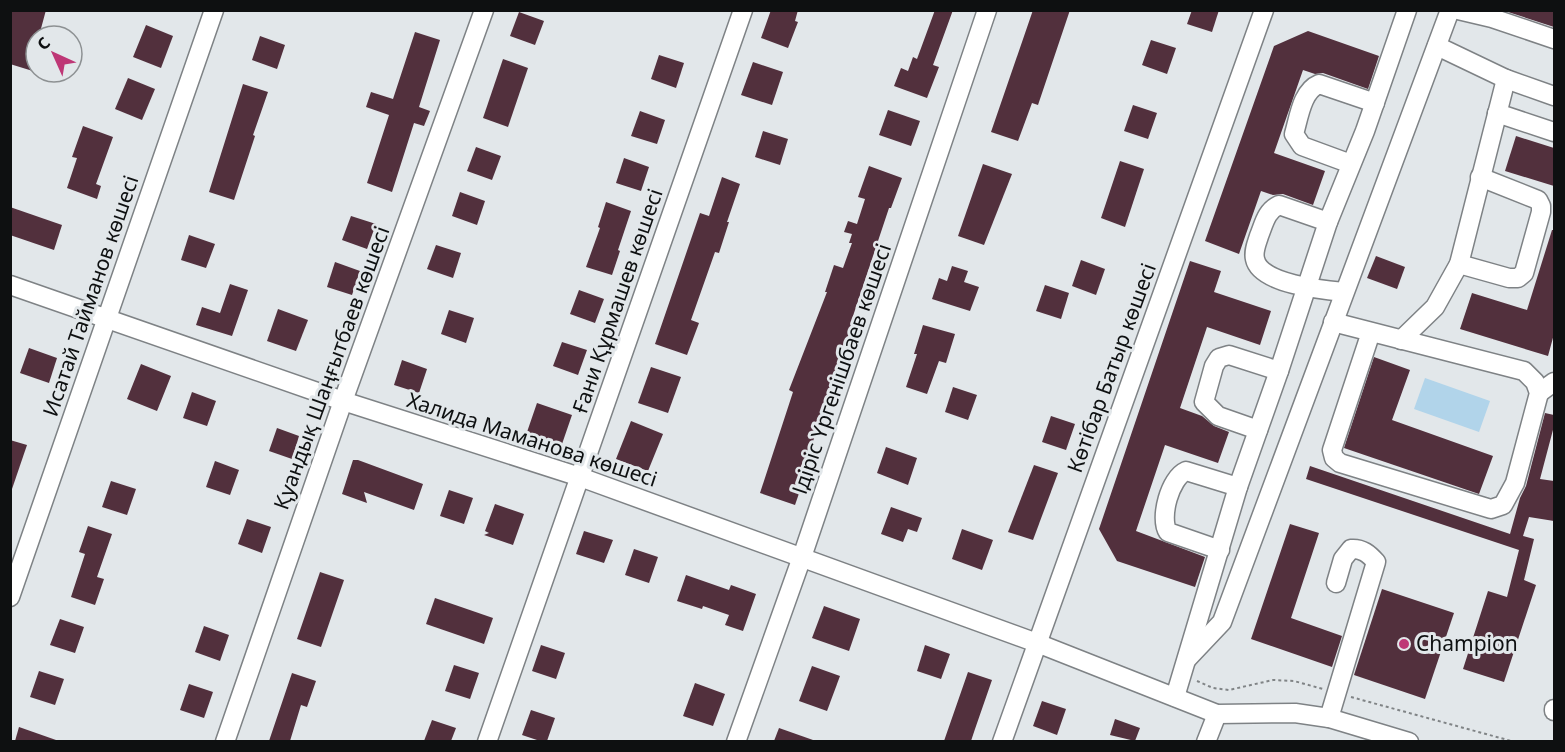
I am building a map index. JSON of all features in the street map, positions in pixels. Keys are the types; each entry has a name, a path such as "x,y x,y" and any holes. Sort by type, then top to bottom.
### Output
{"street":[{"name":"Исатай Тайманов көшесі","path":"10,597 19,548 107,319 213,10"},
{"name":"Қуандық Шаңғытбаев көшесі","path":"225,741 343,401 484,10"},
{"name":"Ғани Құрмашев көшесі","path":"487,741 743,10"},
{"name":"Ідіріс Үргенішбаев көшесі","path":"736,741 802,557 987,10"},
{"name":"Көтібар Батыр көшесі","path":"1002,741 1263,10"},
{"path":"1175,697 1238,487 1328,222 1375,103 1407,10"},
{"path":"1184,662 1222,622 1450,10"},
{"path":"1458,10 1494,14 1554,39"},
{"path":"1437,46 1506,79 1554,96"},
{"path":"1401,340 1435,307 1459,264 1506,79"},
{"path":"1351,164 1302,146 1294,134 1300,111 1309,91 1319,84 1375,103"},
{"path":"1497,113 1554,132"},
{"path":"1459,264 1509,278 1518,278 1524,273 1541,212 1538,200 1480,177"},
{"path":"1328,222 1279,205 1268,214 1255,249 1255,260 1269,275 1306,288 1344,292"},
{"name":"Халида Маманова көшесі","path":"10,285 343,401 580,477 1037,643 1217,714"},
{"path":"1333,322 1524,371 1535,382 1539,393 1515,483 1503,505 1491,510 1340,464 1334,458 1332,450 1371,332"},
{"path":"1258,430 1218,416 1204,402 1214,366 1219,358 1229,355 1279,371"},
{"path":"1539,393 1554,382"},
{"path":"1220,550 1168,532 1163,519 1170,493 1179,474 1186,471 1238,487"},
{"path":"1329,718 1376,562 1369,554 1357,548 1351,549 1343,559 1336,583"},
{"path":"1206,741 1217,714 1295,713 1329,718 1409,741"}],"shaded area":[{"path":"1425,378 1490,401 1479,432 1414,409"}],"building":[{"path":"10,10 46,10 42,24 24,24 24,68 10,64"},
{"path":"771,10 798,10 795,21 798,22 788,48 761,38"},
{"path":"935,10 953,10 933,65 939,67 927,98 894,86 901,68 908,71 913,57 917,59"},
{"path":"1033,10 1070,10 1038,105 1032,103 1018,141 991,132"},
{"path":"1192,10 1219,10 1212,32 1187,24"},
{"path":"1554,10 1554,27 1505,11"},
{"path":"519,12 544,21 535,45 510,36"},
{"path":"146,25 173,36 161,68 133,57"},
{"path":"1308,31 1379,56 1368,89 1323,73 1315,74 1303,70 1274,153 1325,171 1313,205 1283,194 1273,195 1261,191 1239,254 1205,241 1274,46"},
{"path":"415,32 440,40 419,107 430,111 424,126 414,123 392,192 367,183 389,115 366,107 371,92 393,99"},
{"path":"260,36 285,45 277,69 252,60"},
{"path":"1151,40 1176,48 1167,74 1142,65"},
{"path":"659,55 684,63 676,88 651,79"},
{"path":"503,59 528,68 508,127 483,118"},
{"path":"753,62 783,72 772,105 741,95"},
{"path":"128,78 155,89 142,120 115,109"},
{"path":"243,84 268,92 234,200 209,192"},
{"path":"1133,105 1157,113 1148,139 1124,131"},
{"path":"888,110 920,121 911,146 879,135"},
{"path":"640,111 665,120 657,144 631,136"},
{"path":"83,126 113,137 96,184 101,186 97,199 67,188 77,158 72,157"},
{"path":"763,131 788,139 780,165 755,157"},
{"path":"1516,136 1554,148 1554,186 1505,171"},
{"path":"476,147 501,156 492,180 467,171"},
{"path":"624,158 649,167 641,191 616,183"},
{"path":"1120,161 1144,169 1125,227 1101,218"},
{"path":"983,164 1012,174 984,245 958,236"},
{"path":"869,166 902,178 891,208 889,208 852,319 857,321 820,420 795,505 760,493 793,392 789,390 827,292 825,292 834,265 843,268 852,243 849,243 852,234 844,232 848,221 857,224 865,199 858,197"},
{"path":"722,177 740,184 719,253 715,252 691,320 699,323 687,355 655,344 700,213 709,216"},
{"path":"460,192 485,201 477,225 452,216"},
{"path":"606,202 631,211 612,275 586,267 600,228 598,227"},
{"path":"10,207 62,225 54,250 10,235"},
{"path":"351,216 376,224 367,249 342,240"},
{"path":"1552,230 1554,230 1554,334 1548,356 1460,329 1472,293 1527,310"},
{"path":"189,235 215,244 206,268 181,260"},
{"path":"436,245 461,253 453,278 427,269"},
{"path":"1376,256 1405,267 1397,289 1367,278"},
{"path":"1081,260 1105,269 1096,295 1072,286"},
{"path":"1190,261 1221,271 1214,292 1271,311 1260,345 1207,327 1180,408 1202,416 1214,426 1229,432 1218,463 1165,445 1136,531 1205,557 1195,587 1117,561 1099,529"},
{"path":"335,262 360,271 352,295 327,287"},
{"path":"952,266 968,271 964,282 979,287 970,311 932,299 939,278 947,281"},
{"path":"230,284 248,290 232,336 196,325 202,307 220,313"},
{"path":"1045,285 1069,293 1061,319 1036,311"},
{"path":"579,290 604,299 595,323 570,314"},
{"path":"278,309 308,320 296,351 267,341"},
{"path":"449,310 474,318 466,343 441,334"},
{"path":"923,325 955,334 946,363 939,361 927,394 906,387 917,354 914,354"},
{"path":"562,342 587,350 578,375 553,366"},
{"path":"29,348 57,358 49,383 20,373"},
{"path":"1374,357 1410,370 1392,420 1493,456 1479,494 1344,448"},
{"path":"402,360 427,369 419,393 394,385"},
{"path":"141,364 171,376 157,411 127,399"},
{"path":"651,367 681,377 668,413 638,403"},
{"path":"953,387 977,395 968,420 945,412"},
{"path":"192,392 216,401 207,426 183,418"},
{"path":"537,403 572,415 562,444 527,432"},
{"path":"1545,413 1554,415 1554,426 1540,479 1554,481 1554,521 1529,517 1523,536 1534,539 1524,580 1536,585 1504,682 1463,669 1488,591 1507,597 1519,550 1306,479 1310,466 1510,534 1520,498 1526,486"},
{"path":"1051,416 1075,424 1066,450 1042,442"},
{"path":"631,421 663,434 648,471 616,459"},
{"path":"277,428 299,436 292,459 269,451"},
{"path":"10,440 27,445 12,489 10,489"},
{"path":"886,447 917,458 908,485 877,473"},
{"path":"353,460 423,484 414,510 364,492 367,503 342,494"},
{"path":"215,461 239,470 230,495 206,487"},
{"path":"1034,465 1058,473 1033,540 1008,532"},
{"path":"111,481 136,489 127,515 102,507"},
{"path":"449,490 473,498 464,524 440,516"},
{"path":"495,504 524,514 513,545 484,535 489,533 485,531"},
{"path":"891,507 922,518 917,532 908,529 903,542 881,534"},
{"path":"247,519 271,527 262,553 238,544"},
{"path":"1290,524 1319,533 1291,618 1342,636 1332,667 1251,639"},
{"path":"88,526 112,534 97,577 104,579 95,605 71,597 85,554 79,552"},
{"path":"962,529 993,540 982,570 952,559"},
{"path":"584,531 613,540 604,563 576,554"},
{"path":"634,549 658,557 649,583 625,575"},
{"path":"320,572 344,580 321,647 297,639"},
{"path":"686,575 729,590 731,585 756,594 743,631 725,625 729,615 703,606 702,609 677,601"},
{"name":"Champion","path":"1382,589 1454,613 1425,699 1354,675"},
{"path":"435,598 493,618 484,644 426,624"},
{"path":"824,606 860,619 849,651 812,638"},
{"path":"60,619 84,627 75,653 50,645"},
{"path":"204,626 229,635 220,661 195,652"},
{"path":"541,645 565,653 556,679 532,671"},
{"path":"925,645 950,654 941,679 917,671"},
{"path":"454,665 479,673 470,699 445,691"},
{"path":"812,666 840,676 827,711 799,701"},
{"path":"39,671 64,679 55,705 30,697"},
{"path":"968,672 992,680 971,741 944,741"},
{"path":"292,673 316,681 307,707 301,705 290,741 269,741"},
{"path":"695,683 725,694 713,726 683,716"},
{"path":"189,684 213,692 204,718 180,710"},
{"path":"1042,701 1066,709 1057,735 1033,726"},
{"path":"531,710 555,718 547,741 522,735"},
{"path":"1115,719 1140,728 1135,741 1110,735"},
{"path":"432,720 456,728 451,741 424,741"},
{"path":"19,727 56,740 56,741 15,741"},
{"path":"779,728 813,740 813,741 774,741"}],"place":[{"name":"Champion","path":"1404,644"}]}
